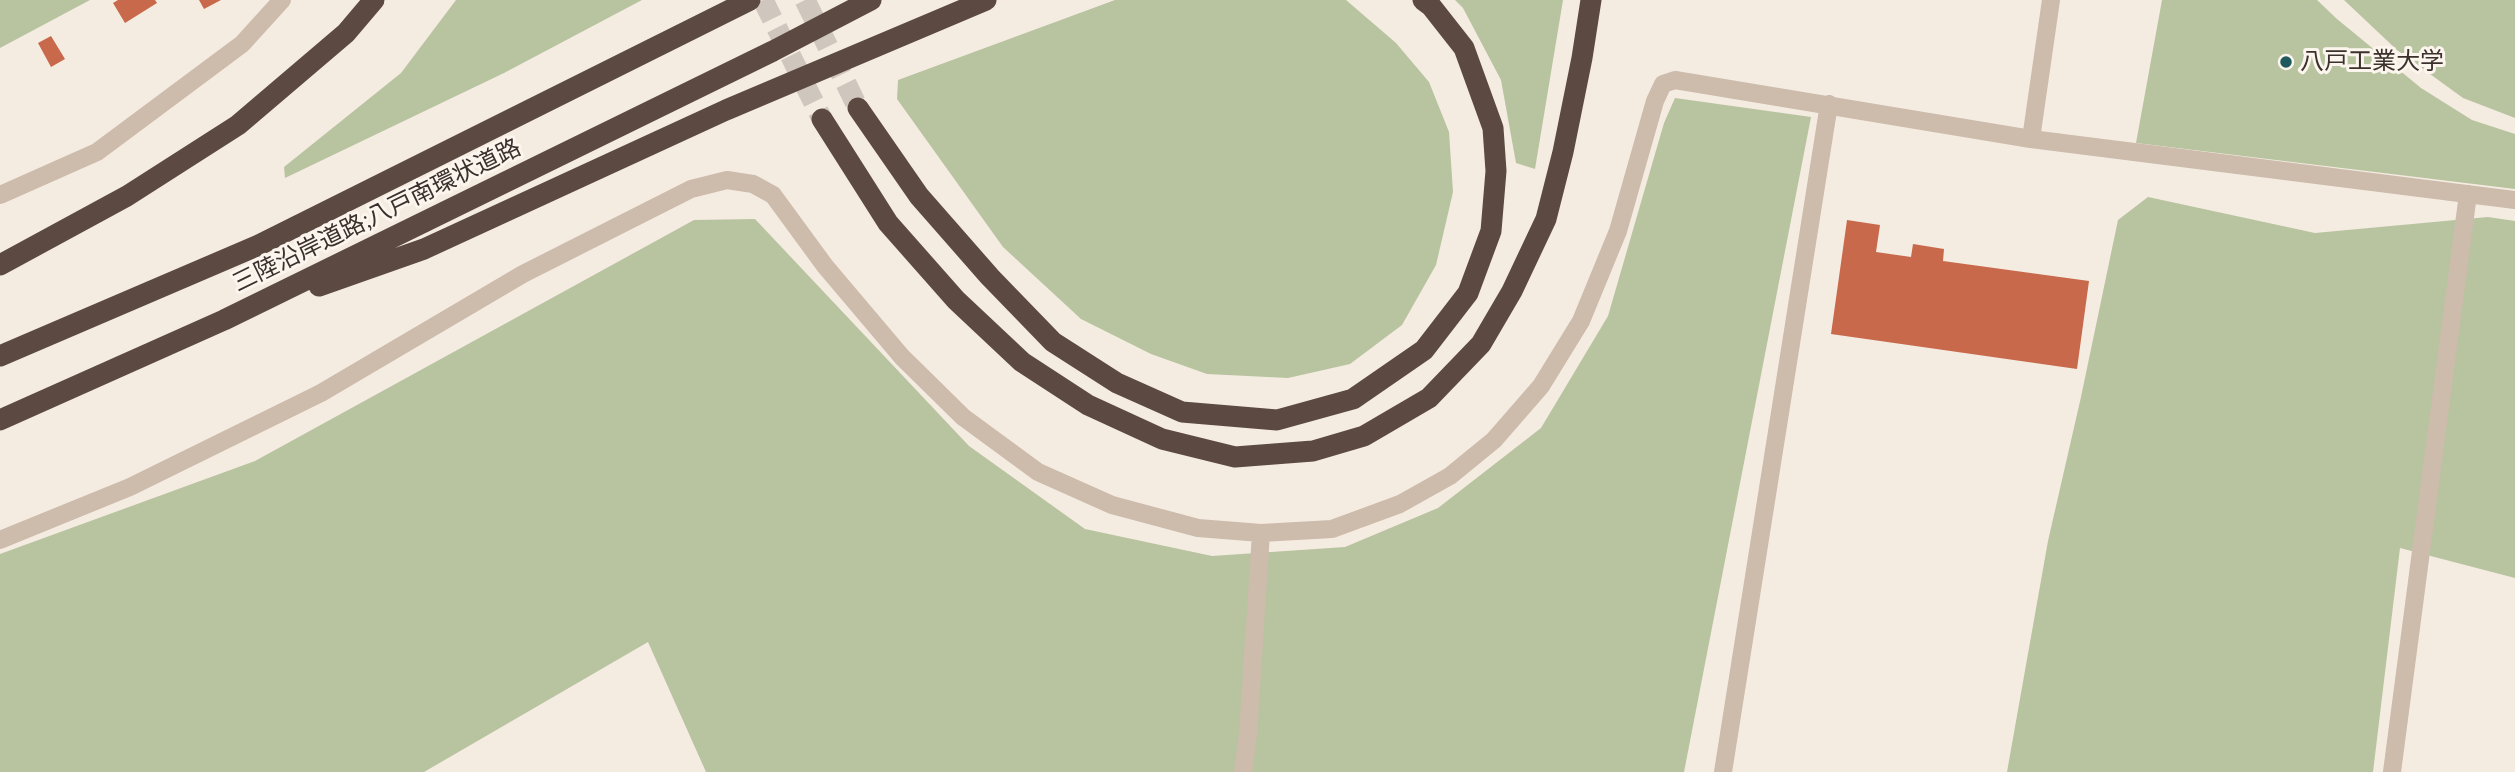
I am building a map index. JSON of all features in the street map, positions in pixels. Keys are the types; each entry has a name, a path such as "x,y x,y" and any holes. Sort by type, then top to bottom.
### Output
{"highway":[{"path":"0,265 127,196 238,125 346,33 373,0"},
{"name":"三陸沿岸道路;八戸南環状道路","path":"0,420 224,320 871,0"},
{"path":"224,320 424,249 726,110 986,0"},
{"path":"858,108 919,196 990,277 1053,342 1117,383 1182,412 1277,420 1353,399 1424,350 1468,293 1491,231 1496,171 1493,128 1464,48 1431,6 1423,0"},
{"path":"822,118 888,223 956,300 1021,362 1088,405 1162,439 1235,457 1313,451 1364,436 1429,398 1481,344 1512,291 1546,219 1563,152 1591,0"},
{"name":"三陸沿岸道路;八戸南環状道路","path":"0,356 259,245 748,1"}],"street":[{"path":"0,195 97,152 242,44 282,0"},
{"path":"2031,139 2051,0"},
{"path":"0,540 130,487 309,399 523,274 691,189 727,180 753,184 774,195 825,266 902,357 963,417 1038,472 1112,505 1198,528 1261,533 1332,529 1400,504 1450,476 1494,440 1541,386 1581,321 1618,231 1655,101 1662,84 1675,80 2031,139 2515,200"},
{"path":"1723,772 1829,104"},
{"path":"2392,772 2468,194"},
{"path":"1243,772 1248,734 1261,533"}],"green space":[{"path":"0,0 90,0 0,48"},
{"path":"456,0 642,0 504,73 285,178 284,167 401,73"},
{"path":"1115,0 1346,0 1396,43 1429,82 1449,132 1453,192 1436,265 1402,325 1350,364 1288,378 1207,374 1151,354 1081,319 1003,247 897,99 898,80"},
{"path":"1455,0 1563,0 1535,169 1516,163 1501,80 1463,8"},
{"name":"八戸工業大学","path":"2162,0 2317,0 2421,88 2472,120 2515,134 2515,189 2136,143"},
{"path":"2344,0 2515,0 2515,118 2463,98 2397,50"},
{"path":"1675,98 1811,117 1684,772 706,772 648,642 424,772 0,772 0,554 255,461 694,220 755,219 969,446 1085,529 1212,556 1345,547 1438,508 1541,428 1608,316 1664,123"},
{"path":"2148,197 2315,233 2488,217 2515,221 2515,578 2400,548 2373,772 2007,772 2048,541 2118,220"}],"building":[{"path":"118,0 155,0 157,3 125,23 113,3"},
{"path":"199,0 221,0 204,9"},
{"path":"51,36 65,59 51,67 38,43"},
{"path":"1847,220 1880,225 1876,252 1911,257 1913,244 1944,249 1943,261 2089,281 2077,369 1831,334"}],"tunnel":[{"path":"763,0 822,119"},
{"path":"805,0 858,108"}],"place":[{"name":"八戸工業大学","path":"2286,62"}]}
